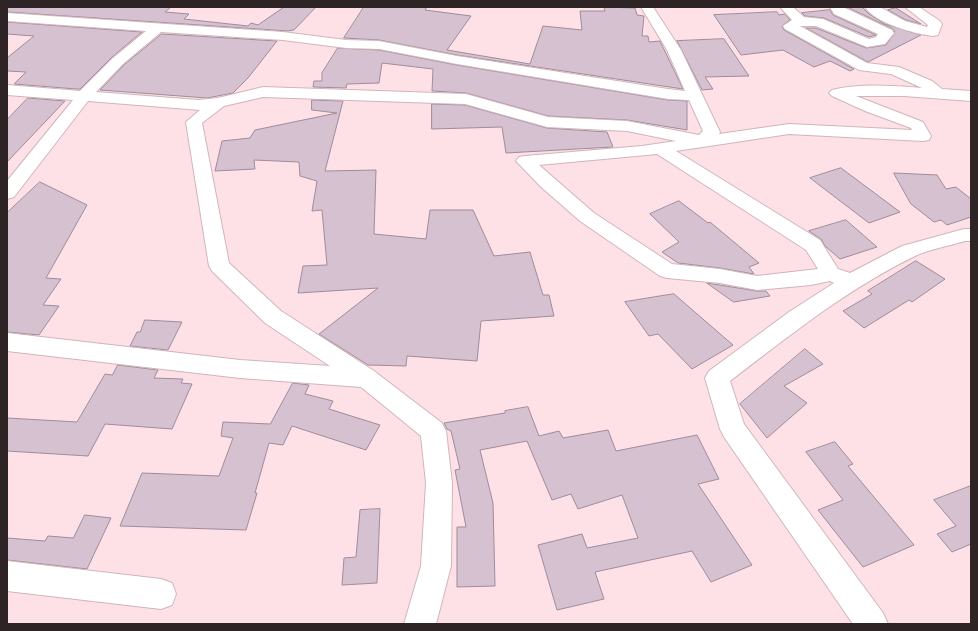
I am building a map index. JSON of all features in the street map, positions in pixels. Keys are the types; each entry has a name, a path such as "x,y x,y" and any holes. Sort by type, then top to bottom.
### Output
{"street":[{"path":"647,7 674,50 712,132 703,140"},
{"path":"786,7 800,21"},
{"path":"836,7 839,11 887,33 880,41 867,43 818,22 800,21 790,26 864,67 894,70 927,84 941,94"},
{"path":"870,7 898,24 918,32 932,32 935,24 911,7"},
{"path":"7,17 283,36 346,44 379,44 457,60 668,94 695,96"},
{"path":"7,193 84,96 118,61 158,28"},
{"path":"7,90 198,105 218,103 263,92 466,99 547,122 627,126 703,140"},
{"path":"851,282 831,274 811,278 757,283 720,276 666,271 587,217 546,182 525,161 642,151 703,140 789,129 923,136 918,125 870,108 837,93 896,90 971,96"},
{"path":"218,103 194,122 219,266 272,317 366,378 433,431 439,484 436,566 420,624"},
{"path":"659,148 813,245 831,274"},
{"path":"872,624 733,430 717,378 797,318 851,282 909,251 964,235 971,235"},
{"path":"7,342 240,369 366,378"},
{"path":"7,576 161,594"}],"building":[{"path":"7,7 171,7 165,12 189,14 184,19 248,26 251,23 258,25 284,7 316,7 294,30 288,31 7,12"},
{"path":"364,7 427,7 425,10 471,16 447,50 530,64 543,26 582,30 580,11 605,11 604,7 635,8 637,15 644,16 642,36 648,36 649,42 660,41 683,89 457,55 379,40 344,38"},
{"path":"862,7 869,14 885,24 921,35 868,62 806,28 816,28 866,48 886,45 895,32 893,29 849,8"},
{"path":"896,8 921,24 906,20 888,10"},
{"path":"830,10 833,15 876,35 869,37 824,18 805,16 802,13"},
{"path":"777,12 779,15 785,14 790,20 782,26 784,30 854,69 850,71 830,61 814,67 783,50 741,55 714,15"},
{"path":"7,22 142,32 112,57 80,89 76,89 14,84 26,72 7,71 7,58 34,36 7,34"},
{"path":"162,34 277,41 248,78 233,93 207,98 100,90 124,65"},
{"path":"724,39 749,76 705,77 713,89 702,90 677,41"},
{"path":"338,48 379,50 457,65 668,100 687,101 687,130 627,120 548,116 466,93 432,91 433,69 382,63 379,83 347,84 346,88 313,87 314,81 322,81 322,73"},
{"path":"28,98 65,101 7,162 7,120"},
{"path":"312,100 343,101 325,171 376,170 374,234 426,239 430,210 473,210 494,256 530,252 543,295 549,295 554,316 481,321 477,361 407,356 406,366 368,365 319,334 378,288 298,293 303,266 327,265 322,210 312,211 317,181 300,176 299,162 254,160 255,169 215,171 222,141 250,138 255,130 337,113 312,110"},
{"path":"432,104 465,105 547,128 607,132 613,147 506,153 502,127 432,129"},
{"path":"841,168 900,212 869,223 810,178"},
{"path":"894,173 937,175 946,189 956,187 971,199 971,217 947,225 941,220 934,222 911,204"},
{"path":"40,182 87,205 46,278 61,279 43,305 59,306 39,335 7,332 7,213"},
{"path":"679,201 708,223 710,222 759,263 749,267 754,274 678,263 662,252 679,242 650,214"},
{"path":"846,220 877,247 840,259 825,246 821,239 809,231"},
{"path":"916,261 945,279 912,302 909,300 864,328 843,311 872,294 868,291"},
{"path":"707,283 757,291 766,291 770,296 734,302"},
{"path":"674,294 733,345 692,369 658,334 649,336 625,302"},
{"path":"145,320 182,322 168,350 130,346 137,332 140,332"},
{"path":"805,349 823,364 784,386 807,403 767,438 740,404"},
{"path":"118,365 158,370 154,378 183,379 181,383 192,384 172,429 105,424 88,456 7,451 7,418 77,422 105,374 112,375"},
{"path":"293,383 309,385 305,394 333,401 329,409 380,425 366,450 292,426 283,445 269,443 246,530 120,526 142,473 219,476 233,438 221,436 223,422 270,424"},
{"path":"528,407 539,436 559,431 563,438 608,430 616,451 697,435 719,479 698,484 752,565 711,582 692,551 595,572 604,599 557,610 538,545 582,534 587,548 638,538 622,495 578,509 571,494 552,500 527,441 480,450 493,503 495,586 457,587 457,527 466,527 455,470 460,469 451,431 447,429 444,423 505,413 505,411"},
{"path":"835,442 853,464 848,466 914,545 863,567 818,510 843,500 806,452"},
{"path":"971,486 971,544 952,552 937,534 956,526 934,500"},
{"path":"380,509 377,583 342,585 344,558 356,557 360,510"},
{"path":"85,515 111,518 87,569 7,560 7,538 45,541 48,536 73,538"}]}
